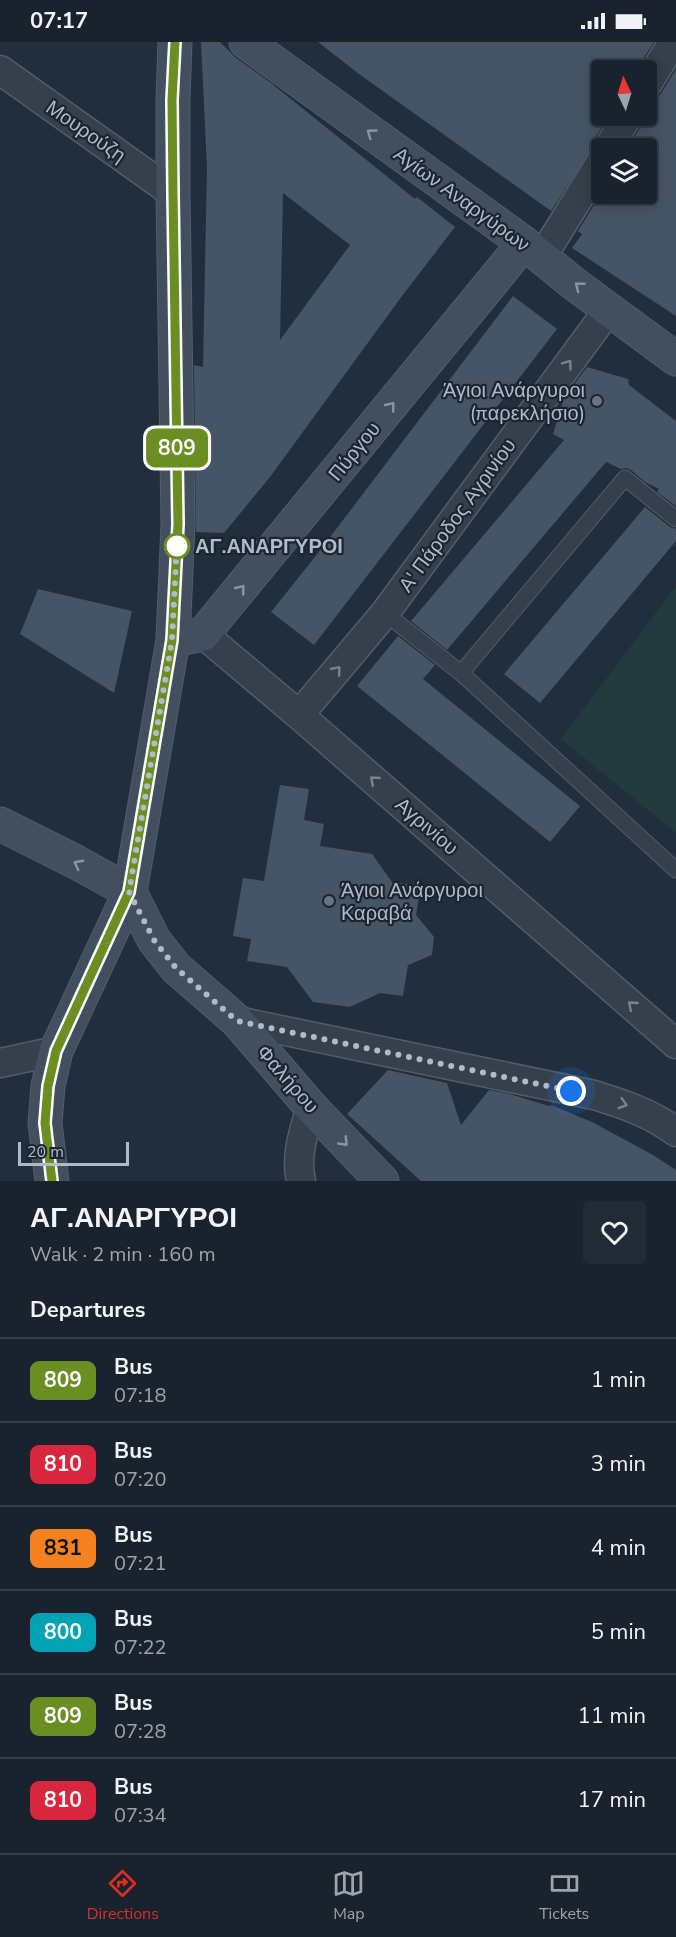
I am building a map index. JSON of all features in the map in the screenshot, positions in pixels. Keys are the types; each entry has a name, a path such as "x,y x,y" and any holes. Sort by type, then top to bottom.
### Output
{"street":[{"path":"52,1181 45,1123 48,1086 56,1051 129,892 188,637 178,524 172,100 175,42"},
{"path":"657,68 673,42"},
{"name":"Αγίων Αναργύρων","path":"253,44 675,356"},
{"name":"Μουρούζη","path":"0,70 173,193"},
{"name":"Πύργου","path":"188,637 533,250 591,174"},
{"name":"Α' Πάροδος Αγρινίου","path":"299,715 385,613 609,309"},
{"name":"Αγρινίου","path":"188,637 299,715 676,1044"},
{"path":"0,824 76,862 129,892"},
{"name":"Φαλήρου","path":"129,892 154,940 176,968 237,1021 311,1107 382,1181"},
{"path":"237,1021 594,1095 671,1119"},
{"path":"0,1063 56,1051"},
{"path":"301,1181 298,1170 301,1139 311,1107"}],"lane":[{"path":"461,673 625,478 676,519"},
{"path":"385,613 461,673 676,870"}],"green space":[{"path":"676,586 676,833 561,739"}],"building":[{"path":"201,42 220,42 235,57 271,83 415,199 417,197 455,227 270,477 224,533 196,532 194,365 203,367 207,168","holes":["283,193 350,245 280,340"]},
{"path":"318,42 654,42 642,60 591,60 591,126 602,126 595,138 591,138 591,150 551,211 359,74"},
{"path":"676,69 676,316 572,248 582,234 578,231 595,204 657,204 657,138 634,138 641,126 657,126 657,98"},
{"path":"513,296 557,329 314,645 271,612"},
{"path":"587,367 628,379 629,385 676,421 676,506 657,492 659,489 645,482 631,470 621,469 606,462 447,650 411,621 564,440 553,434 564,398"},
{"path":"645,507 670,527 676,529 676,541 540,703 504,674"},
{"path":"38,589 132,611 114,693 20,634"},
{"path":"398,636 435,665 423,679 580,806 550,842 357,686"},
{"name":"Άγιοι Ανάργυροι Καραβά","path":"280,785 309,789 304,820 324,824 320,846 372,854 392,882 421,886 416,915 434,937 432,955 408,965 403,996 380,993 350,1007 313,1002 287,967 247,961 251,939 233,936 243,878 264,881"},
{"path":"388,1070 447,1083 461,1125 489,1090 551,1105 592,1122 653,1155 676,1170 676,1181 421,1181 347,1114"}],"bus line":[{"name":"809","path":"52,1181 45,1123 48,1086 56,1051 129,892 172,640 178,524 172,100 175,42"}],"place":[{"name":"Άγιοι Ανάργυροι (παρεκλήσιο)","path":"597,401"},
{"name":"ΑΓ.ΑΝΑΡΓΥΡΟΙ","path":"177,546"},
{"name":"Άγιοι Ανάργυροι Καραβά","path":"329,901"}],"route":[{"path":"177,546 177,543 172,640 129,892 154,940 176,968 237,1021 571,1091"}]}
